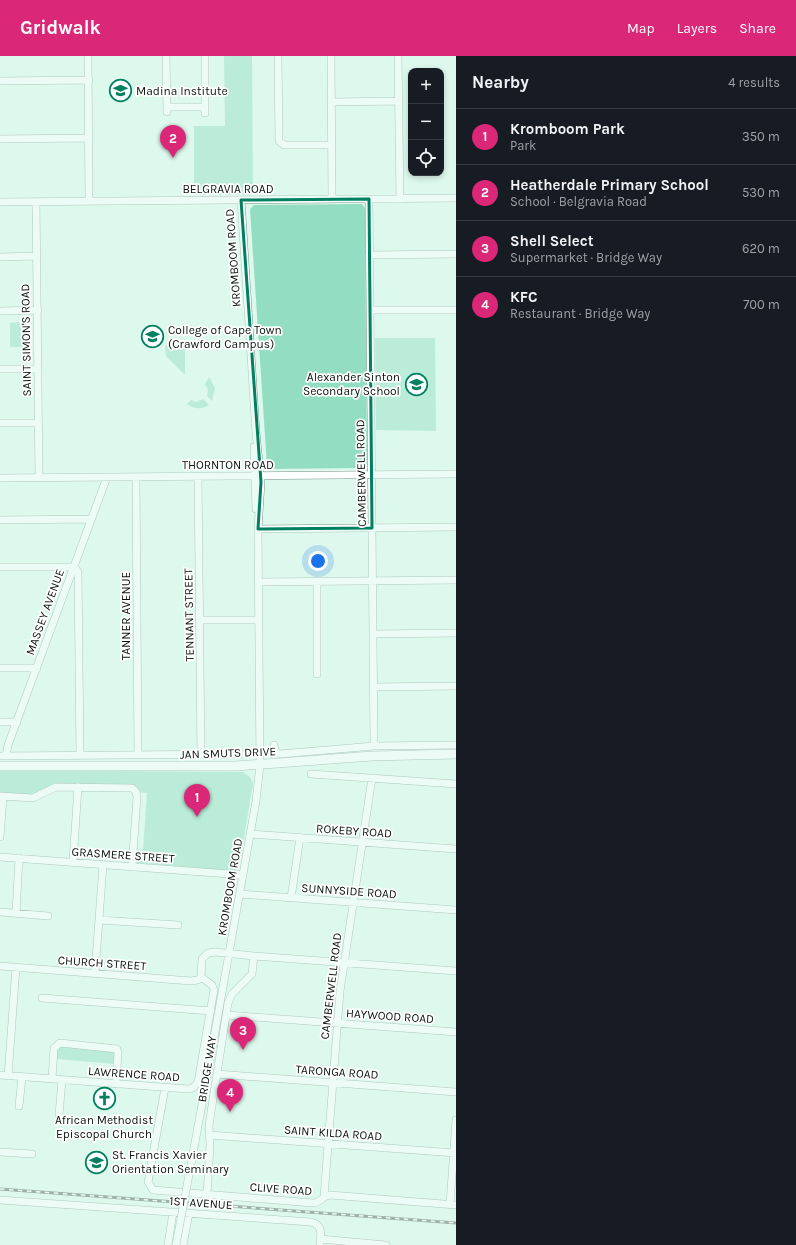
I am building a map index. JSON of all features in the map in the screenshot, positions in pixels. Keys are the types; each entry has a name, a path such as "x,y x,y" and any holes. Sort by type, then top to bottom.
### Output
{"main road":[{"name":"JAN SMUTS DRIVE","path":"0,766 191,767 260,765 372,756 456,754"}],"street":[{"path":"88,56 89,201"},
{"path":"166,56 166,110 205,110 205,56"},
{"path":"278,56 280,141 284,145 332,145"},
{"path":"331,56 332,199"},
{"path":"398,56 400,199"},
{"path":"0,81 88,80"},
{"path":"331,102 399,101"},
{"path":"0,139 89,138"},
{"name":"BELGRAVIA ROAD","path":"0,202 456,198"},
{"name":"CAMBERWELL ROAD","path":"369,199 374,746"},
{"name":"KROMBOOM ROAD","path":"176,1245 244,875 260,765 258,476 254,446 256,434 241,200"},
{"name":"SAINT SIMON'S ROAD","path":"36,202 39,478"},
{"path":"370,254 456,254"},
{"path":"0,257 36,256"},
{"path":"0,311 38,310"},
{"path":"370,310 456,310"},
{"path":"0,370 38,369"},
{"path":"0,423 38,423"},
{"name":"THORNTON ROAD","path":"0,478 456,474"},
{"name":"TENNANT STREET","path":"198,476 201,755"},
{"name":"MASSEY AVENUE","path":"3,756 17,722 107,477"},
{"name":"TANNER AVENUE","path":"136,477 138,755"},
{"path":"0,520 92,519"},
{"path":"258,529 456,528"},
{"path":"0,567 74,567 79,574 80,756"},
{"path":"259,582 456,580"},
{"path":"317,582 317,674"},
{"path":"200,620 259,620"},
{"path":"373,634 456,633"},
{"path":"0,668 36,668"},
{"path":"374,687 456,686"},
{"path":"0,722 17,722"},
{"path":"274,745 275,750 280,754 374,746 456,745"},
{"path":"3,756 243,754"},
{"path":"311,774 456,784"},
{"name":"CAMBERWELL ROAD","path":"324,1197 337,1023 344,963 372,778"},
{"path":"0,837 2,797 33,798 54,787 129,787 135,790 137,797 132,866"},
{"path":"73,862 78,787"},
{"name":"ROKEBY ROAD","path":"251,834 456,849"},
{"path":"291,898 300,837"},
{"name":"GRASMERE STREET","path":"0,857 244,875"},
{"path":"16,913 20,858"},
{"path":"95,973 103,864"},
{"name":"SUNNYSIDE ROAD","path":"240,894 456,910"},
{"path":"0,912 48,916"},
{"path":"99,920 178,926"},
{"path":"201,977 201,961 205,955 215,952 456,971"},
{"name":"BRIDGE WAY","path":"206,1195 210,1145 209,1125 227,1014 232,994 253,972 254,956"},
{"name":"CHURCH STREET","path":"0,966 191,981 198,980 201,977"},
{"path":"4,1075 16,967"},
{"name":"LAWRENCE ROAD","path":"4,1075 188,1089 197,1084 214,988 201,977"},
{"path":"42,998 211,1011"},
{"name":"HAYWOOD ROAD","path":"227,1014 456,1032"},
{"path":"52,1079 54,1048 56,1045 62,1043 117,1049 116,1084"},
{"name":"TARONGA ROAD","path":"217,1074 456,1092"},
{"path":"19,1106 22,1077"},
{"path":"59,1115 62,1080"},
{"name":"CLIVE ROAD","path":"165,1088 148,1182 151,1188 155,1191 313,1203 319,1202 324,1197 330,1195 453,1204"},
{"path":"453,1204 456,1120"},
{"name":"SAINT KILDA ROAD","path":"209,1135 455,1153"},
{"path":"0,1152 32,1154"},
{"name":"1ST AVENUE","path":"0,1200 311,1222 318,1225 320,1228 320,1242 386,1245"},
{"path":"168,1245 174,1212"},
{"path":"183,1245 189,1213"}],"highlighted area":[{"path":"369,199 372,528 258,529 261,482 241,200"}],"green space":[{"path":"224,56 252,56 253,195 194,195 194,126 225,126"},
{"path":"362,204 365,208 367,465 363,468 270,469 267,466 250,209 254,205"},
{"path":"23,322 23,347 10,347 10,323"},
{"path":"375,338 435,338 436,431 376,430"},
{"path":"167,344 177,344 185,349 185,375 166,356 165,346"},
{"path":"209,377 215,388 212,401 207,396 208,390 205,384"},
{"path":"203,399 209,405 203,408 192,407 187,404 191,400 196,402"},
{"path":"0,770 243,772 250,777 253,783 239,868 234,871 137,863 135,849 143,850 147,793 55,785 31,796 0,794"},
{"path":"60,1046 114,1050 116,1053 115,1064 56,1059 57,1049"}],"railway":[{"path":"0,1189 456,1223"}],"place":[{"name":"Madina Institute","path":"121,91"},
{"name":"Heatherdale Primary School","path":"173,158"},
{"name":"College of Cape Town (Crawford Campus)","path":"153,337"},
{"name":"Alexander Sinton Secondary School","path":"416,384"},
{"name":"Kromboom Park","path":"197,817"},
{"name":"Shell Select","path":"243,1050"},
{"name":"African Methodist Episcopal Church","path":"104,1099"},
{"name":"KFC","path":"230,1112"},
{"name":"St. Francis Xavier Orientation Seminary","path":"97,1162"}]}
